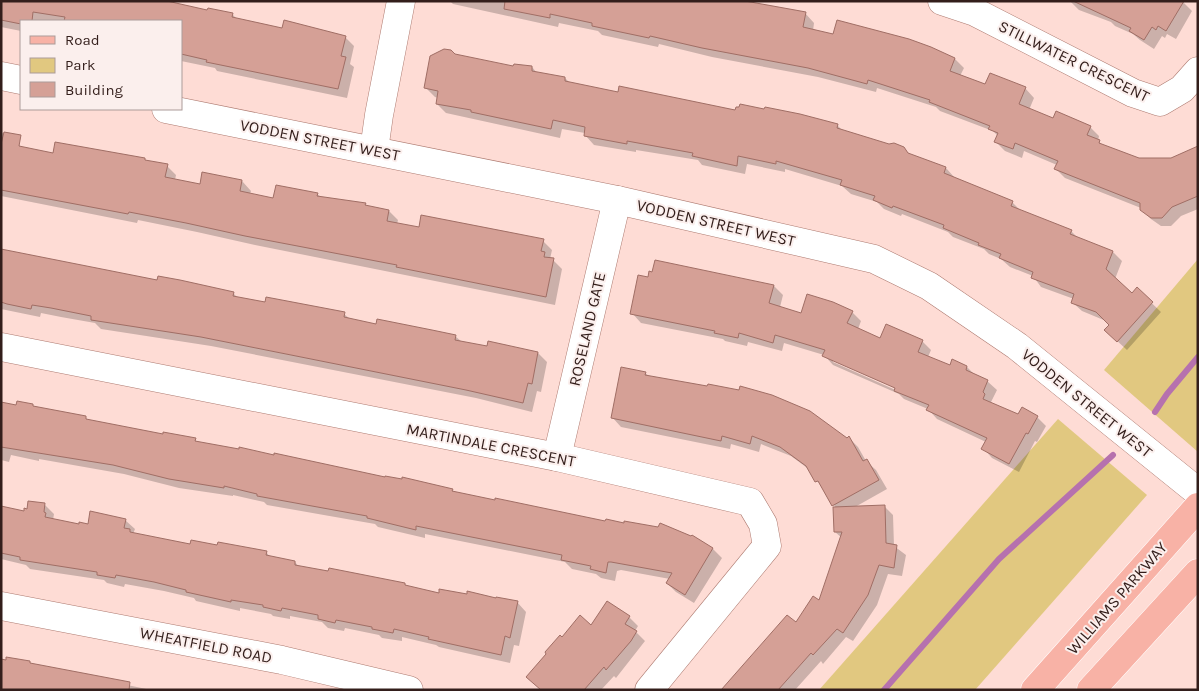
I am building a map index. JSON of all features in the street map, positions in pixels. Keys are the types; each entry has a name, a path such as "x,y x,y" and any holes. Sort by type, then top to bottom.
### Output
{"main road":[{"name":"WILLIAMS PARKWAY","path":"1036,690 1198,507"},
{"path":"1091,690 1198,572"}],"street":[{"path":"374,150 378,115 401,1"},
{"name":"STILLWATER CRESCENT","path":"942,1 975,12 1133,93 1160,102 1182,89 1198,71"},
{"path":"1,76 20,80"},
{"name":"VODDEN STREET WEST","path":"171,110 617,200 874,259 929,286 1017,346 1198,492"},
{"name":"ROSELAND GATE","path":"557,457 617,200"},
{"name":"MARTINDALE CRESCENT","path":"1,347 557,457 750,502 763,524 767,546 649,690"},
{"name":"WHEATFIELD ROAD","path":"1,606 282,660 409,690"}],"green space":[{"path":"1198,259 1198,452 1104,370"},
{"path":"1058,419 1147,495 975,690 819,690"}],"building":[{"path":"1,1 167,1 207,10 208,8 233,13 232,17 282,28 284,20 346,36 341,56 346,57 338,89 206,62 207,60 182,54 182,20 64,20 65,17 33,12 32,20 20,20 20,24 1,20"},
{"path":"505,1 745,1 806,12 803,27 833,34 837,20 909,39 955,58 950,71 985,84 990,73 1026,87 1019,104 1053,118 1056,111 1091,126 1087,135 1100,140 1099,143 1139,158 1171,158 1198,146 1198,196 1172,207 1162,218 1151,218 1140,210 1140,203 1054,169 1058,161 1015,143 1013,149 994,142 998,133 988,129 990,126 929,102 930,100 868,80 867,84 808,68 650,36 649,38 592,26 592,23 550,14 550,18 504,9"},
{"path":"1073,1 1184,1 1166,31 1158,26 1156,30 1152,27 1144,40 1129,31 1131,28"},
{"path":"444,49 451,50 455,54 513,66 514,64 532,66 532,71 565,77 565,81 618,92 619,86 735,110 740,104 800,114 838,124 837,128 889,144 894,143 904,147 908,153 946,167 944,173 1013,201 1011,206 1072,230 1070,234 1113,251 1106,269 1132,293 1137,287 1153,302 1117,342 1104,330 1109,325 1096,312 1071,303 1074,294 1031,278 1033,272 999,258 1001,254 943,228 944,225 893,206 892,208 873,200 875,196 840,185 842,180 776,161 776,164 738,156 737,166 692,156 693,153 627,141 627,144 584,136 585,127 553,120 551,129 471,112 471,110 436,104 438,91 424,88 430,56"},
{"path":"4,132 21,135 19,146 53,153 55,142 168,164 165,177 200,184 202,172 242,180 240,191 273,198 276,185 318,193 317,196 366,203 365,205 389,210 387,221 419,227 421,215 544,239 541,251 545,252 544,257 554,258 546,297 186,223 1,190 1,144"},
{"path":"1,249 157,280 158,276 180,280 234,292 233,296 265,302 266,297 345,312 344,317 376,324 377,319 456,335 455,340 487,346 488,341 538,352 532,384 528,383 523,403 201,337 91,320 91,316 51,308 32,305 31,309 7,304 1,302"},
{"path":"655,260 774,285 769,303 801,313 807,294 833,302 853,311 847,323 880,338 886,324 923,340 918,352 950,365 952,359 967,366 966,370 988,380 983,392 985,394 983,399 1018,414 1022,407 1038,416 1009,464 981,449 987,438 926,410 929,405 894,391 895,388 822,356 825,350 775,335 773,343 739,333 738,338 714,333 715,331 630,314 638,275 648,277 649,271 652,272"},
{"path":"621,367 646,372 645,375 707,386 708,384 739,390 740,386 772,395 810,411 847,438 849,436 863,461 867,459 879,480 832,506 818,481 815,482 806,466 780,447 752,436 750,444 722,436 721,441 611,418"},
{"path":"17,401 86,416 86,419 163,434 163,432 196,438 195,441 239,449 239,447 274,455 274,453 385,477 402,479 402,477 453,489 452,491 605,521 606,519 624,523 624,521 658,527 660,523 692,535 713,548 685,595 666,583 672,573 608,562 606,573 590,569 591,566 561,560 562,555 416,526 416,530 367,518 367,516 257,496 257,494 224,486 224,488 169,479 113,465 1,447 1,402 16,405"},
{"path":"28,501 45,503 45,517 79,524 79,522 88,524 90,511 126,519 124,528 130,529 130,532 190,544 191,540 217,545 218,542 267,551 266,555 295,561 295,565 328,571 329,568 405,583 405,585 439,593 439,589 467,594 467,591 518,601 510,638 505,636 501,655 428,639 429,637 394,629 393,633 336,620 335,623 318,619 318,615 282,608 281,611 263,607 263,605 231,600 231,602 186,592 186,590 154,582 116,575 115,578 97,575 97,572 20,560 20,557 1,553 1,506 24,511 24,508 27,509"},
{"path":"885,505 886,543 897,545 894,568 879,565 868,595 843,633 837,629 813,655 811,653 778,690 721,690 787,615 796,622 813,596 819,600 842,532 834,532 833,507"},
{"path":"607,601 630,616 625,624 637,631 631,641 606,670 604,667 584,690 541,690 526,677 546,654 545,652 560,635 562,637 580,615 591,625"},
{"path":"6,657 130,682 129,690 1,690 1,659 6,660"}],"waterway":[{"path":"1155,412 1167,394 1198,357"},
{"path":"884,690 999,559 1113,455"}]}
